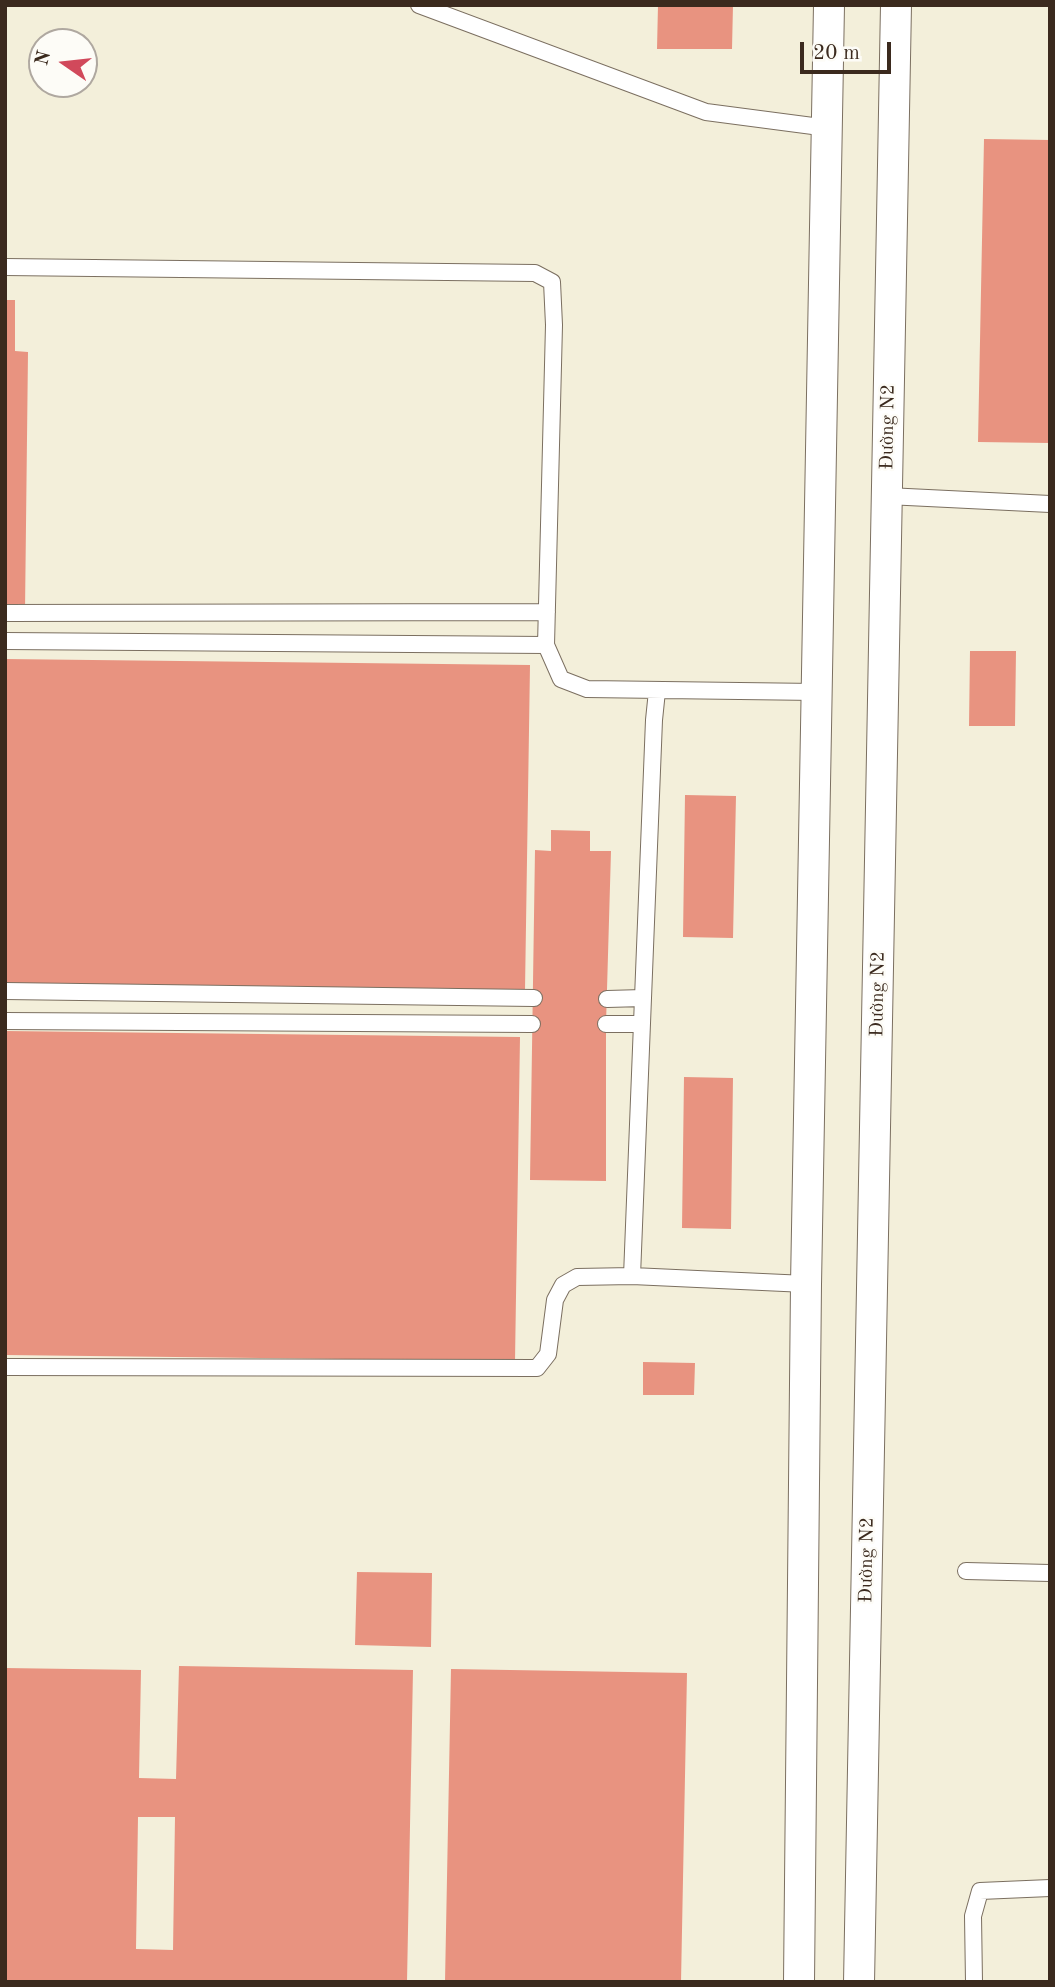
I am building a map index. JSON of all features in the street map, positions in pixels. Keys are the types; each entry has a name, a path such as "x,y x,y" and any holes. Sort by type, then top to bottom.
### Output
{"street":[{"path":"799,1982 806,1284 829,5"},
{"name":"Đường N2","path":"859,1982 896,5"}],"lane":[{"path":"419,5 706,112 828,128"},
{"path":"5,267 535,274 552,282 554,325 546,645 561,678 587,689 816,692"},
{"path":"887,496 1050,504"},
{"path":"5,613 547,612"},
{"path":"55,613 55,641"},
{"path":"245,613 247,643"},
{"path":"5,641 546,645"},
{"path":"632,1276 657,691"},
{"path":"5,991 534,999"},
{"path":"249,994 250,1022"},
{"path":"607,999 643,998"},
{"path":"5,1021 532,1024"},
{"path":"606,1024 642,1024"},
{"path":"5,1367 537,1368 548,1354 555,1300 563,1285 577,1277 632,1276 806,1284"},
{"path":"966,1571 1050,1573"},
{"path":"974,1982 973,1916 980,1891 1050,1888"}],"building":[{"path":"658,5 733,5 732,49 657,49"},
{"path":"984,139 1050,140 1050,443 978,442"},
{"path":"5,300 15,300 15,351 28,352 25,611 5,611"},
{"path":"970,651 1016,651 1015,726 969,726"},
{"path":"5,659 530,665 525,990 5,984"},
{"path":"685,795 736,796 733,938 683,937"},
{"path":"551,830 590,831 590,851 611,851 606,1024 606,1181 530,1180 535,850 551,851"},
{"path":"5,1031 520,1037 515,1361 5,1355"},
{"path":"684,1077 733,1078 731,1229 682,1228"},
{"path":"643,1362 695,1363 694,1395 643,1395"},
{"path":"357,1572 432,1573 431,1647 355,1645"},
{"path":"179,1666 413,1670 407,1982 5,1982 5,1668 141,1670 139,1778 176,1779","holes":["138,1817 175,1817 173,1950 136,1949"]},
{"path":"451,1669 687,1673 681,1982 445,1982"}]}
